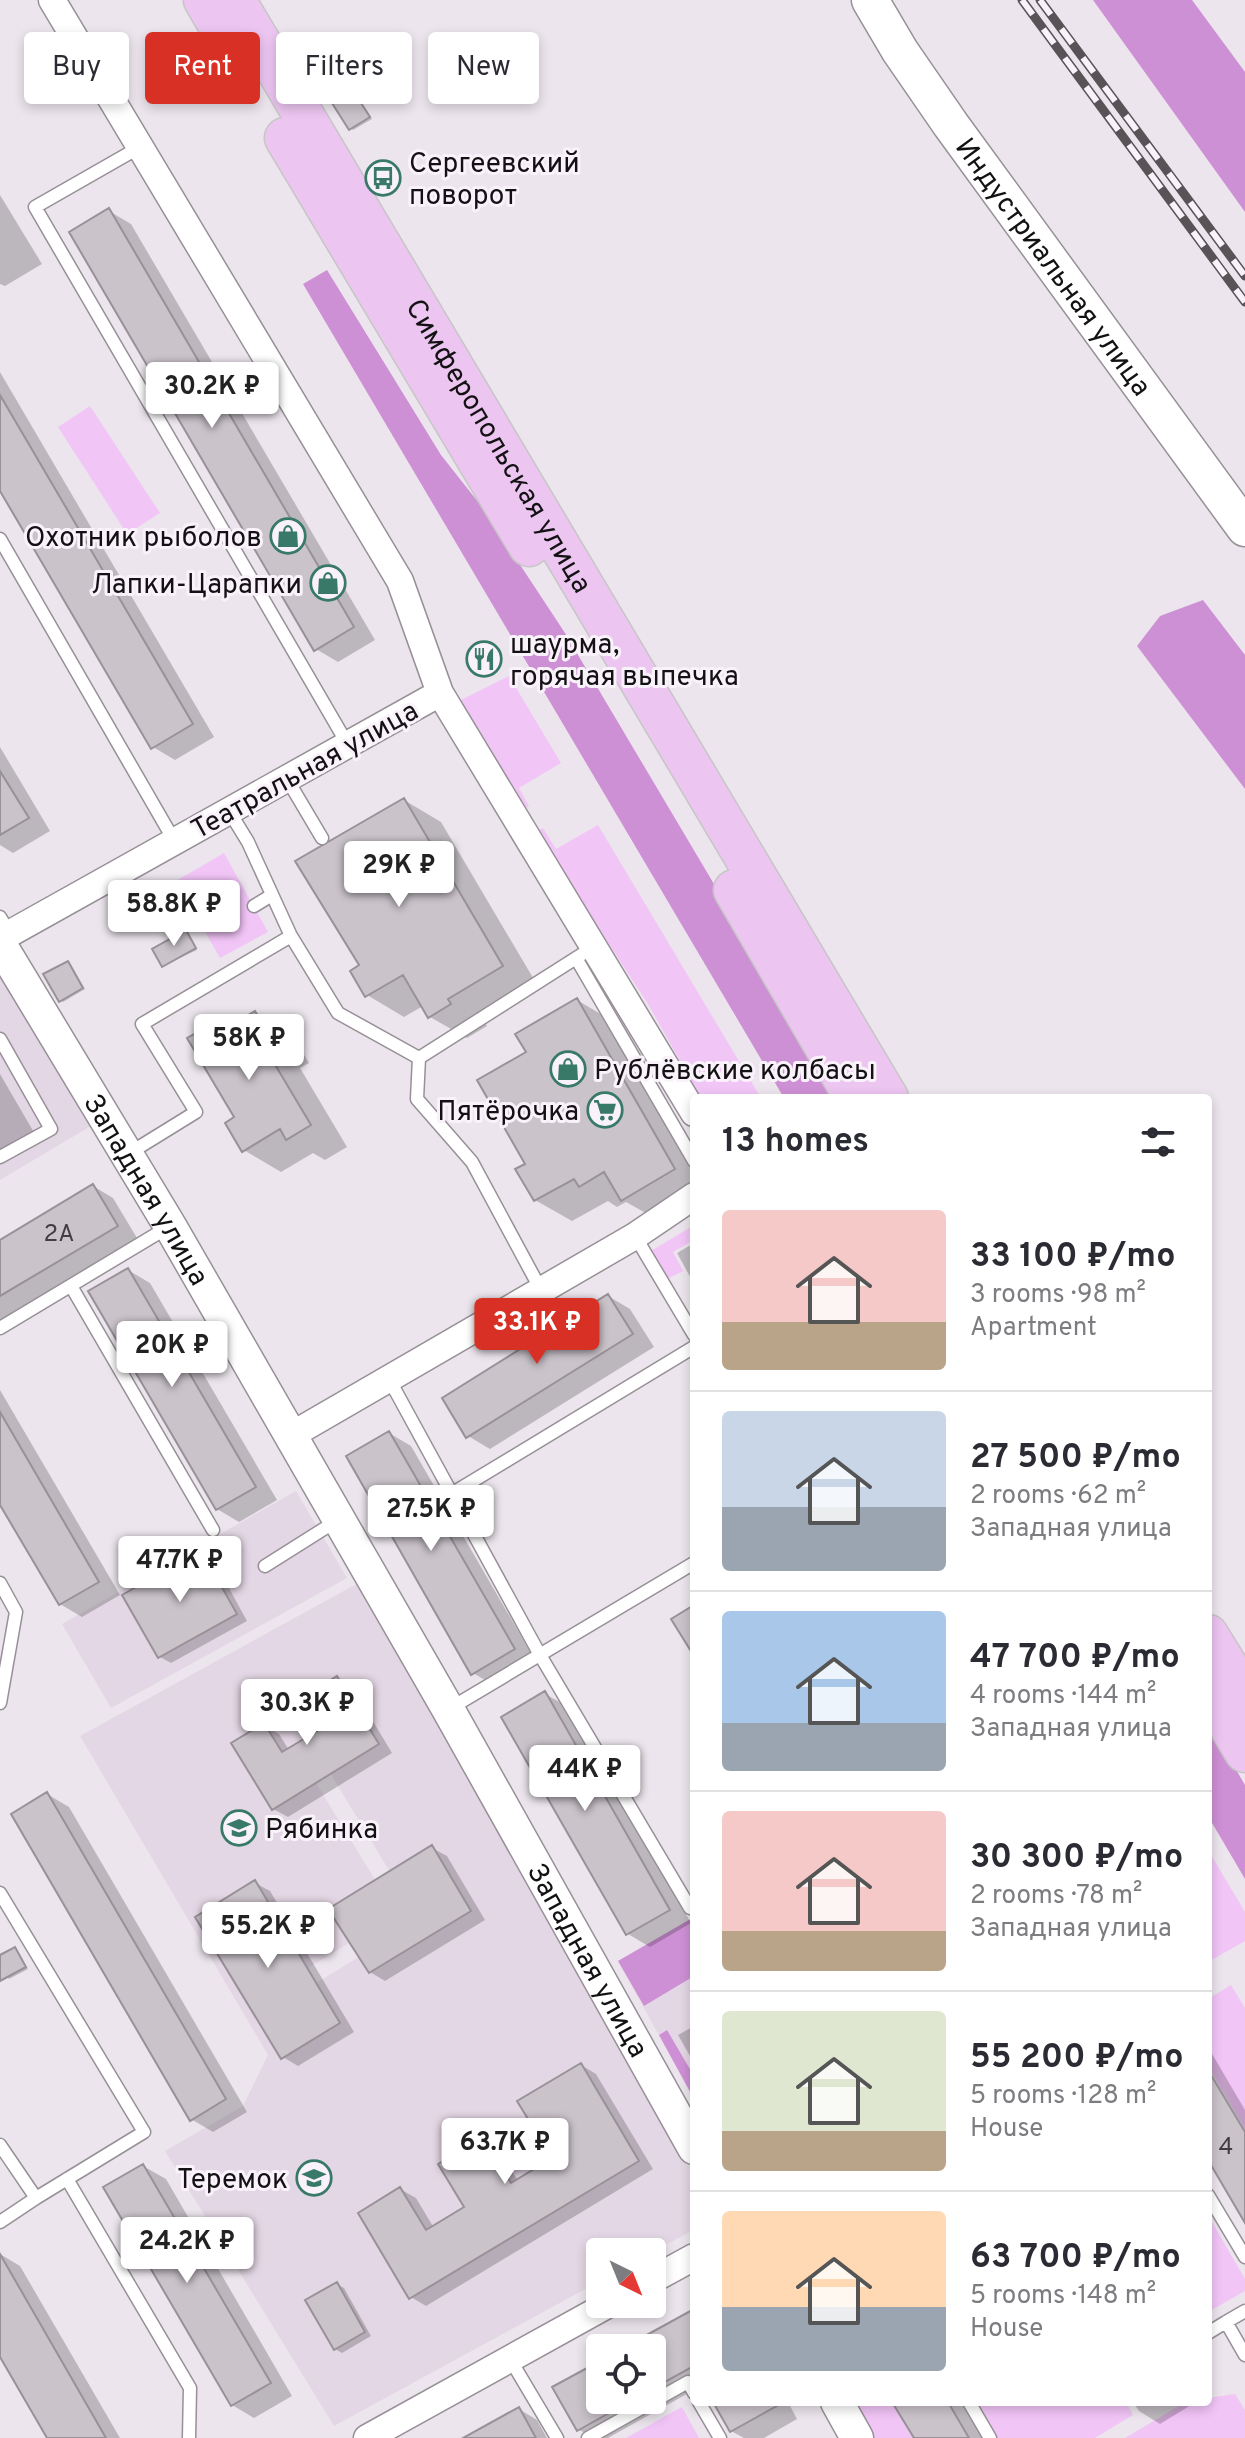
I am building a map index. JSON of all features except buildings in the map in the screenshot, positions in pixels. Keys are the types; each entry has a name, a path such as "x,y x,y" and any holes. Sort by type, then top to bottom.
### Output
{"main road":[{"name":"Симферопольская улица","path":"204,0 853,1094"},
{"name":"Симферопольская улица","path":"235,0 886,1094"},
{"name":"Индустриальная улица","path":"870,0 900,51 951,125 1238,519"},
{"path":"1212,1641 1245,1695"},
{"path":"1212,1697 1245,1752"}],"street":[{"path":"52,0 400,581 440,693 586,952 690,1107"},
{"name":"Театральная улица","path":"2,934 175,842 440,693"},
{"name":"Западная улица","path":"2,934 448,1709 690,2141"},
{"path":"290,1436 635,1236 690,1199"},
{"path":"666,2272 690,2259"},
{"path":"367,2438 586,2317"},
{"path":"839,2406 857,2438"}],"lane":[{"path":"140,147 35,207 348,745"},
{"path":"0,539 175,842"},
{"path":"287,779 322,838"},
{"path":"229,811 291,936 338,1013 419,1058"},
{"path":"254,906 272,895"},
{"path":"127,1155 196,1112 142,1024 291,936"},
{"path":"419,1058 586,952 690,1153"},
{"path":"0,1039 51,1129 0,1157"},
{"path":"419,1058 417,1099 472,1162 541,1290"},
{"path":"0,1328 170,1226"},
{"path":"635,1236 690,1328"},
{"path":"71,1286 213,1530"},
{"path":"453,1493 690,1349"},
{"path":"389,1379 540,1655 690,1908"},
{"path":"265,1566 338,1520"},
{"path":"448,1709 690,1565"},
{"path":"0,1583 16,1612 0,1703"},
{"path":"0,1893 144,2132 0,2222"},
{"path":"0,2145 36,2198"},
{"path":"67,2179 190,2388 189,2438"},
{"path":"1212,2202 1245,2257"},
{"path":"1212,2331 1245,2311"},
{"path":"1226,2322 1245,2355"},
{"path":"510,2359 557,2438"},
{"path":"588,2438 688,2382 690,2386"},
{"path":"701,2406 720,2438"},
{"path":"971,2406 990,2438"}],"shaded area":[{"path":"1093,0 1192,0 1245,72 1245,212"},
{"path":"327,270 441,455 482,507 565,633 839,1094 782,1094 303,284"},
{"path":"90,406 160,513 127,534 58,427"},
{"path":"1203,600 1245,655 1245,789 1137,646 1160,616"},
{"path":"509,676 561,763 519,788 529,806 523,810 457,702"},
{"path":"598,825 759,1094 699,1094 648,1004 536,832 543,828 556,849"},
{"path":"224,853 268,932 220,958 176,881"},
{"path":"0,978 7,983 91,1126 0,1180"},
{"path":"690,1227 690,1242 673,1252 683,1271 667,1279 651,1251"},
{"path":"296,1491 347,1578 111,1708 62,1624"},
{"path":"360,1582 690,2165 690,2232 666,2245 666,2238 586,2238 586,2289 334,2426 165,2151 243,2106 268,2055 80,1736","holes":["338,1677 378,1744 330,1773 407,1900 432,1846 471,1911 369,1973 359,1957 316,1983 255,1881 308,1968 349,1943 328,1909 359,1890 393,1909 316,1783 272,1810 231,1743 282,1752 324,1727 306,1696","581,2063 639,2161 409,2298 358,2213 400,2187 426,2230 464,2207 438,2164 483,2137 511,2183 552,2159 518,2101","336,2282 365,2332 334,2350 305,2300"]},
{"path":"1212,1729 1245,1785 1245,1879 1212,1823"},
{"path":"1212,1857 1245,1912 1245,1941 1212,1960"},
{"path":"690,1919 690,2092 618,1961"},
{"path":"690,1919 690,1978 644,2006 618,1961"},
{"path":"1231,1985 1245,2008 1245,2129 1212,2073 1212,1997"},
{"path":"667,2030 690,2069 690,2092 659,2035"},
{"path":"1212,2222 1245,2279 1245,2291 1212,2310"},
{"path":"1235,2394 1245,2410 1245,2438 1125,2438 1179,2406 1212,2406 1212,2397"},
{"path":"853,2406 893,2406 913,2438 871,2438"},
{"path":"978,2406 1128,2406 1133,2415 1095,2438 997,2438"},
{"path":"682,2407 699,2438 626,2438"}],"railway":[{"path":"1022,0 1245,302"},
{"path":"1040,0 1245,276"}],"place":[{"name":"Сергеевский поворот","path":"383,178"},
{"name":"Охотник рыболов","path":"288,536"},
{"name":"Лапки-Царапки","path":"328,583"},
{"name":"шаурма, горячая выпечка","path":"484,659"},
{"name":"Рублёвские колбасы","path":"568,1069"},
{"name":"Пятёрочка","path":"605,1110"},
{"name":"Рябинка","path":"239,1828"},
{"name":"Теремок","path":"314,2178"}]}
